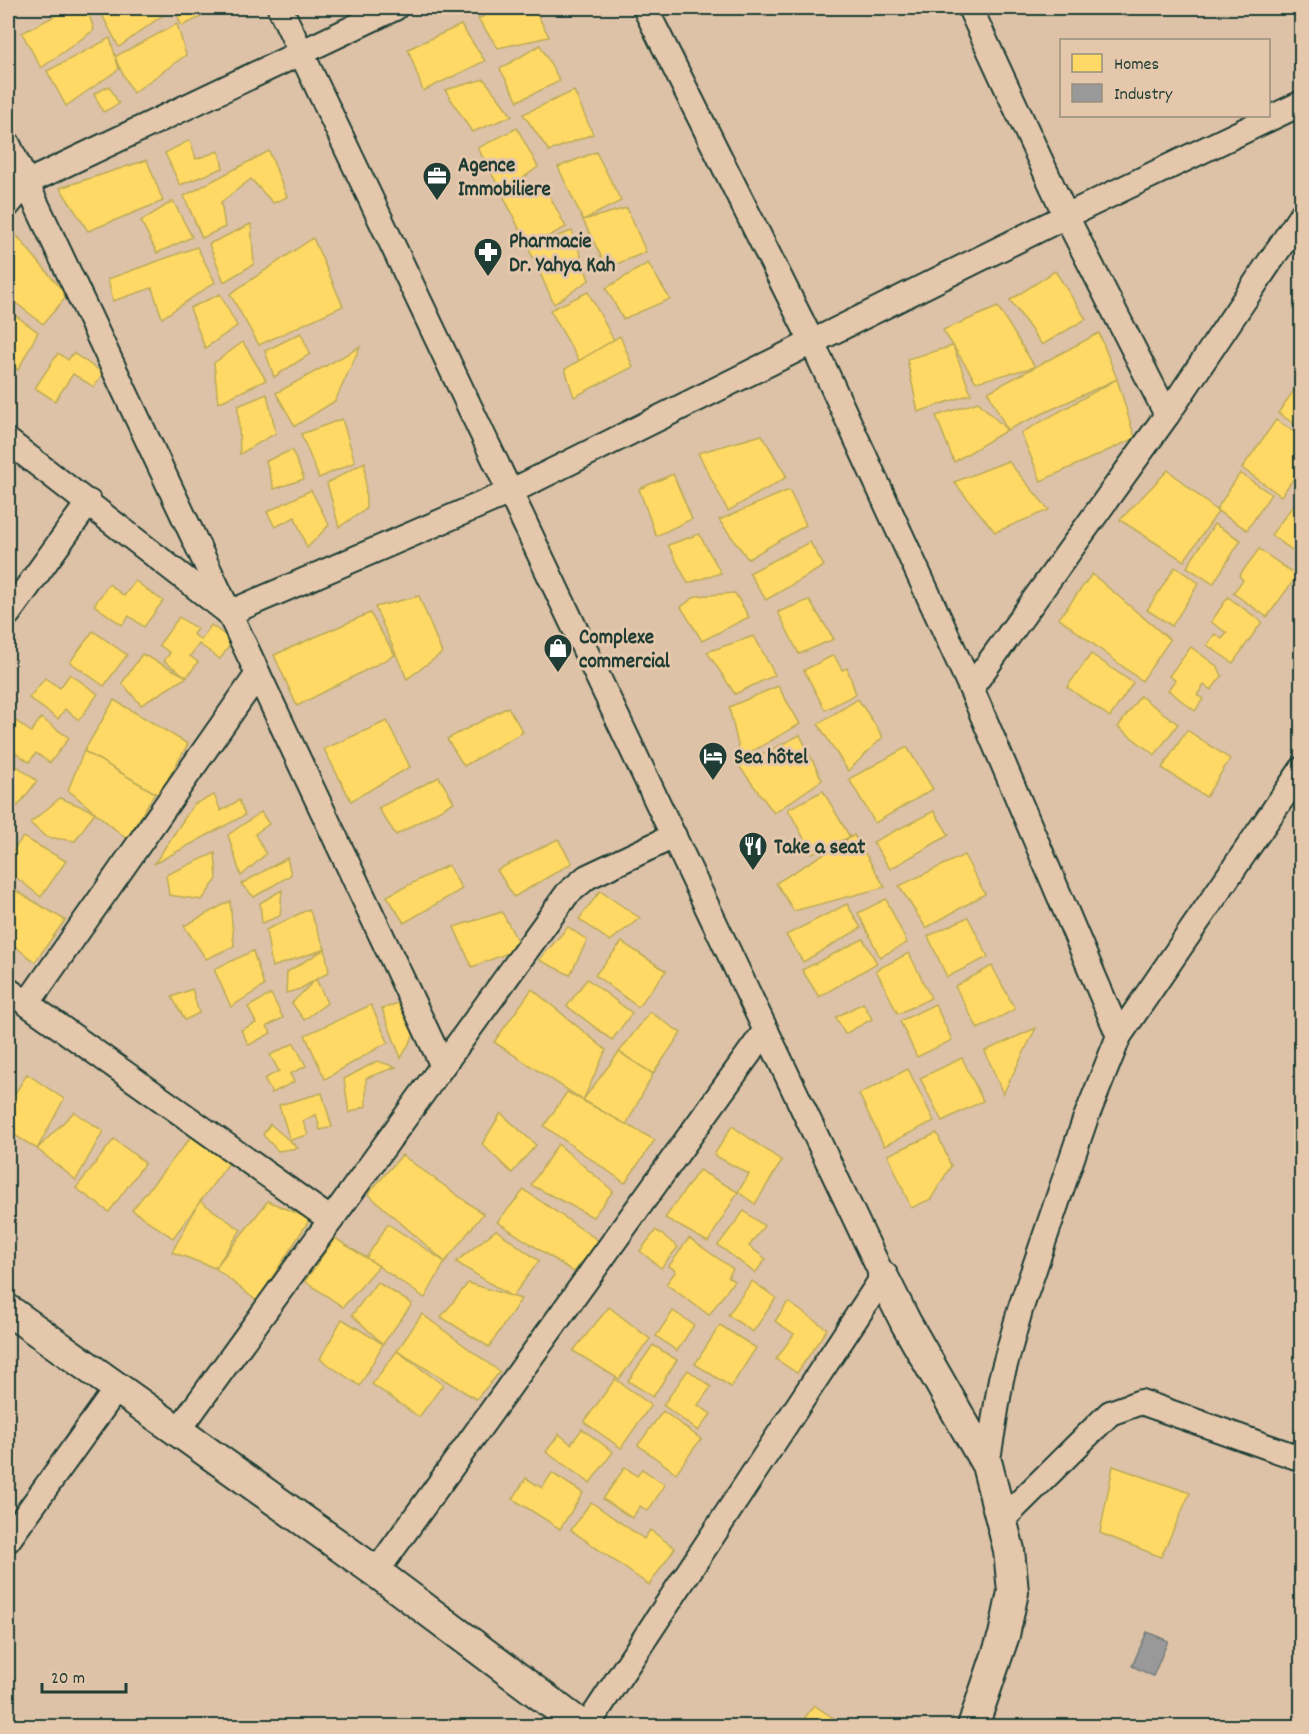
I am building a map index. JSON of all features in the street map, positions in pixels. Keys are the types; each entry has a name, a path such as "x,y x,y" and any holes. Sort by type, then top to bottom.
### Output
{"street":[{"path":"280,8 883,1276 906,1323 987,1465 1009,1551 1013,1592 1004,1635 973,1726"},
{"path":"8,205 26,183 300,51 395,8"},
{"path":"645,8 813,344 971,688 1119,1036"},
{"path":"970,8 1066,216 1167,415"},
{"path":"229,613 510,492 813,344 1066,216 1302,104"},
{"path":"8,144 442,1064"},
{"path":"971,688 1167,415 1302,214"},
{"path":"8,441 229,613"},
{"path":"8,614 89,502"},
{"path":"258,674 17,997 330,1220"},
{"path":"987,1465 1001,1378 1020,1310 1085,1120 1119,1036 1302,769"},
{"path":"178,1431 567,894 587,877 674,836"},
{"path":"375,1572 766,1030"},
{"path":"587,1726 883,1276"},
{"path":"8,1310 375,1572 582,1726"},
{"path":"8,1540 117,1388"},
{"path":"1002,1520 1110,1413 1141,1402 1302,1459"}],"building: Homes":[{"path":"70,8 87,8 94,30 41,68 22,33"},
{"path":"106,8 171,9 119,47 100,11"},
{"path":"196,8 201,17 182,26 177,15"},
{"path":"500,8 534,8 549,37 498,48 478,19"},
{"path":"177,24 186,55 133,93 114,57"},
{"path":"461,25 485,61 423,91 408,49"},
{"path":"110,38 119,69 66,106 47,71"},
{"path":"540,45 560,81 518,101 500,69"},
{"path":"484,79 512,116 472,132 445,90"},
{"path":"109,86 119,104 103,112 94,94"},
{"path":"574,91 593,134 549,151 523,114"},
{"path":"517,128 538,167 502,193 478,148"},
{"path":"190,140 196,159 219,151 223,168 180,185 165,153"},
{"path":"269,151 287,197 273,203 251,179 221,202 225,227 202,238 184,196"},
{"path":"596,152 621,201 583,220 558,167"},
{"path":"147,160 163,201 88,231 60,188"},
{"path":"543,184 566,227 528,247 502,193"},
{"path":"173,201 192,237 157,253 141,221"},
{"path":"627,208 646,252 607,268 583,220"},
{"path":"251,224 254,264 224,282 209,244"},
{"path":"13,231 67,296 43,324 8,297 8,238"},
{"path":"572,231 589,280 554,304 528,247"},
{"path":"313,238 343,306 259,345 230,294"},
{"path":"197,247 215,282 162,318 152,288 113,301 108,279"},
{"path":"648,263 670,299 623,319 606,288"},
{"path":"1055,271 1086,319 1042,345 1010,300"},
{"path":"588,292 618,348 581,364 550,310"},
{"path":"220,294 237,326 205,348 190,308"},
{"path":"998,307 1035,367 976,382 943,330"},
{"path":"8,310 38,332 18,370 8,361"},
{"path":"301,333 310,354 274,377 265,351"},
{"path":"1099,333 1117,379 1007,430 988,392"},
{"path":"620,336 633,367 574,397 565,369"},
{"path":"243,342 266,380 218,403 214,363"},
{"path":"953,346 971,394 918,412 907,359"},
{"path":"360,347 335,401 295,426 276,393"},
{"path":"58,353 68,360 73,353 103,373 94,387 73,374 55,401 35,388"},
{"path":"1117,379 1135,438 1041,481 1021,433"},
{"path":"1302,379 1302,429 1278,413"},
{"path":"267,394 276,433 240,454 238,406"},
{"path":"978,402 1007,430 954,462 936,416"},
{"path":"342,419 355,462 319,478 301,434"},
{"path":"1276,420 1302,437 1302,467 1281,496 1242,468"},
{"path":"762,435 787,477 728,511 698,453"},
{"path":"292,450 304,479 274,489 266,461"},
{"path":"1008,461 1049,510 995,532 954,482"},
{"path":"365,462 366,509 339,527 327,483"},
{"path":"1168,470 1218,512 1184,561 1120,520"},
{"path":"1240,473 1271,494 1247,530 1216,510"},
{"path":"673,474 692,519 656,536 639,489"},
{"path":"311,490 329,525 307,548 295,517 275,527 267,512"},
{"path":"789,490 806,525 748,559 719,520"},
{"path":"1295,503 1302,508 1302,557 1271,535"},
{"path":"1214,524 1241,540 1213,584 1187,567"},
{"path":"699,534 721,573 688,583 668,545"},
{"path":"810,542 824,566 766,600 749,573"},
{"path":"1259,549 1297,576 1267,617 1233,593 1243,580 1239,576"},
{"path":"1175,567 1199,583 1172,626 1147,610"},
{"path":"1092,574 1170,640 1142,681 1059,618"},
{"path":"135,581 163,601 144,627 129,616 122,625 94,605 109,584 124,596"},
{"path":"735,593 749,617 702,641 681,607 696,596"},
{"path":"419,596 442,653 407,679 375,607"},
{"path":"1228,597 1262,622 1233,663 1207,645 1215,634 1222,639 1227,633 1211,622"},
{"path":"809,600 834,639 799,654 778,612"},
{"path":"370,613 395,655 297,706 274,655"},
{"path":"179,617 197,629 193,634 201,640 211,625 233,641 220,659 199,644 190,656 198,662 187,677 164,661 170,653 159,645"},
{"path":"93,631 127,655 104,686 70,662"},
{"path":"754,636 775,675 735,694 707,652"},
{"path":"1191,647 1218,667 1222,676 1211,690 1204,685 1197,695 1203,699 1195,711 1168,690 1175,680 1169,676"},
{"path":"142,654 187,677 141,705 122,683"},
{"path":"1091,654 1133,683 1110,717 1067,687"},
{"path":"834,655 842,670 847,668 856,694 825,710 804,670"},
{"path":"70,674 98,694 79,720 65,709 58,719 29,698 45,678 60,688"},
{"path":"778,686 800,724 741,758 729,707"},
{"path":"1140,696 1178,724 1155,755 1118,727"},
{"path":"858,699 883,737 848,771 818,724"},
{"path":"114,700 188,744 169,777 162,797 84,751"},
{"path":"508,707 523,732 464,766 447,739"},
{"path":"41,718 69,738 50,763 36,753 29,762 8,747 8,732 16,721 31,732"},
{"path":"387,721 410,767 351,801 324,749"},
{"path":"1187,730 1230,759 1206,797 1162,768"},
{"path":"800,735 822,780 774,813 739,766"},
{"path":"907,747 933,789 875,823 849,779"},
{"path":"84,751 155,793 127,839 68,790"},
{"path":"9,760 37,781 18,806 8,798"},
{"path":"439,777 454,802 396,835 378,808"},
{"path":"823,791 850,837 812,853 788,809"},
{"path":"214,795 221,811 239,800 245,815 154,864 194,804"},
{"path":"60,798 95,812 75,841 46,837 30,823"},
{"path":"934,811 949,835 890,869 873,842"},
{"path":"261,812 269,824 255,834 266,854 241,876 228,835"},
{"path":"854,835 885,887 794,911 776,883"},
{"path":"23,837 66,861 41,897 8,871 8,857"},
{"path":"558,839 572,863 514,897 497,870"},
{"path":"215,853 217,879 202,900 169,895 166,875"},
{"path":"964,855 985,894 926,928 899,886"},
{"path":"287,858 291,875 254,897 241,884"},
{"path":"448,865 462,889 404,923 387,896"},
{"path":"8,886 65,920 35,962 8,941"},
{"path":"282,890 280,916 262,923 260,903"},
{"path":"600,891 640,918 610,941 579,919"},
{"path":"886,899 907,943 880,957 858,913"},
{"path":"230,901 234,946 206,959 184,926"},
{"path":"847,904 861,928 803,962 786,935"},
{"path":"309,909 325,949 272,967 266,930"},
{"path":"502,912 521,948 472,967 454,927"},
{"path":"968,917 988,957 947,977 928,936"},
{"path":"568,927 587,940 570,975 539,960"},
{"path":"863,939 877,963 819,997 802,970"},
{"path":"622,942 666,971 638,1007 595,975"},
{"path":"325,949 329,972 300,989 286,993 287,972"},
{"path":"253,951 264,986 231,1007 214,969"},
{"path":"909,953 931,998 898,1014 876,970"},
{"path":"992,966 1015,1009 978,1029 955,986"},
{"path":"316,979 327,1003 304,1020 292,1003"},
{"path":"587,979 632,1013 612,1040 567,1006"},
{"path":"192,989 199,1013 185,1020 172,997"},
{"path":"532,989 606,1050 583,1100 494,1042"},
{"path":"271,994 283,1018 267,1026 271,1033 249,1045 241,1030 256,1023 248,1007"},
{"path":"403,1001 415,1033 401,1058 382,1009"},
{"path":"863,1003 872,1019 845,1034 836,1017"},
{"path":"935,1004 952,1040 917,1057 900,1021"},
{"path":"371,1005 388,1042 325,1079 305,1035"},
{"path":"650,1012 681,1033 653,1074 619,1052"},
{"path":"1036,1028 1003,1094 985,1051"},
{"path":"294,1043 306,1066 290,1074 294,1082 272,1093 264,1079 279,1071 270,1055"},
{"path":"619,1052 653,1074 626,1125 583,1100"},
{"path":"962,1058 983,1101 942,1121 920,1078"},
{"path":"377,1061 396,1067 366,1078 366,1106 349,1113 344,1079"},
{"path":"908,1069 934,1121 884,1146 859,1094"},
{"path":"27,1074 64,1099 37,1149 8,1131 8,1105"},
{"path":"567,1092 655,1140 625,1183 544,1126"},
{"path":"322,1093 332,1127 320,1130 316,1114 303,1121 308,1135 290,1140 279,1105"},
{"path":"74,1112 103,1131 76,1180 37,1149"},
{"path":"501,1113 536,1145 512,1173 482,1144"},
{"path":"270,1124 298,1148 278,1151 263,1135"},
{"path":"732,1126 782,1161 755,1204 738,1192 749,1174 714,1155"},
{"path":"937,1133 951,1166 931,1199 911,1208 888,1155"},
{"path":"192,1136 229,1163 173,1238 132,1210"},
{"path":"114,1139 145,1163 109,1212 76,1188"},
{"path":"558,1144 613,1191 593,1217 531,1185"},
{"path":"402,1155 483,1214 445,1262 368,1194"},
{"path":"699,1170 738,1192 708,1242 665,1218"},
{"path":"524,1190 599,1241 574,1272 497,1222"},
{"path":"200,1201 241,1230 215,1268 172,1252"},
{"path":"268,1201 310,1219 257,1301 215,1268"},
{"path":"744,1211 764,1226 749,1246 766,1259 755,1273 718,1245"},
{"path":"388,1224 445,1262 425,1298 366,1258"},
{"path":"496,1230 539,1261 512,1297 456,1262"},
{"path":"656,1230 678,1247 661,1268 640,1251"},
{"path":"335,1238 379,1266 343,1307 305,1281"},
{"path":"689,1238 733,1269 728,1277 734,1281 709,1315 666,1284 676,1271 669,1266"},
{"path":"752,1281 776,1298 753,1332 728,1315"},
{"path":"377,1282 412,1304 383,1344 352,1315"},
{"path":"468,1283 521,1299 489,1347 441,1317"},
{"path":"788,1302 827,1329 797,1373 776,1359 794,1334 775,1321"},
{"path":"609,1307 650,1339 619,1379 573,1351"},
{"path":"673,1311 694,1325 677,1351 656,1336"},
{"path":"422,1314 500,1372 476,1399 397,1351"},
{"path":"342,1319 383,1344 360,1386 320,1359"},
{"path":"720,1325 756,1348 731,1387 695,1364"},
{"path":"653,1345 677,1360 653,1397 628,1381"},
{"path":"397,1351 443,1385 419,1417 372,1384"},
{"path":"688,1370 711,1387 698,1405 711,1414 698,1431 663,1405"},
{"path":"615,1379 651,1405 621,1448 584,1422"},
{"path":"663,1411 701,1439 676,1473 638,1445"},
{"path":"582,1429 613,1452 590,1483 546,1452 559,1434 571,1444"},
{"path":"1113,1466 1190,1493 1161,1557 1100,1533"},
{"path":"625,1467 637,1476 642,1469 665,1485 648,1511 640,1506 632,1518 603,1499"},
{"path":"552,1473 583,1493 560,1529 513,1499 526,1478 542,1488"},
{"path":"591,1502 644,1539 650,1530 675,1548 649,1585 571,1530"},
{"path":"814,1705 845,1726 799,1726"}],"building: Industry":[{"path":"1147,1632 1168,1641 1153,1676 1132,1666"}],"place":[{"name":"Agence Immobiliere","path":"437,202"},
{"name":"Pharmacie Dr. Yahya Kah","path":"488,278"},
{"name":"Complexe commercial","path":"558,674"},
{"name":"Sea hôtel","path":"713,782"},
{"name":"Take a seat","path":"753,872"}]}
